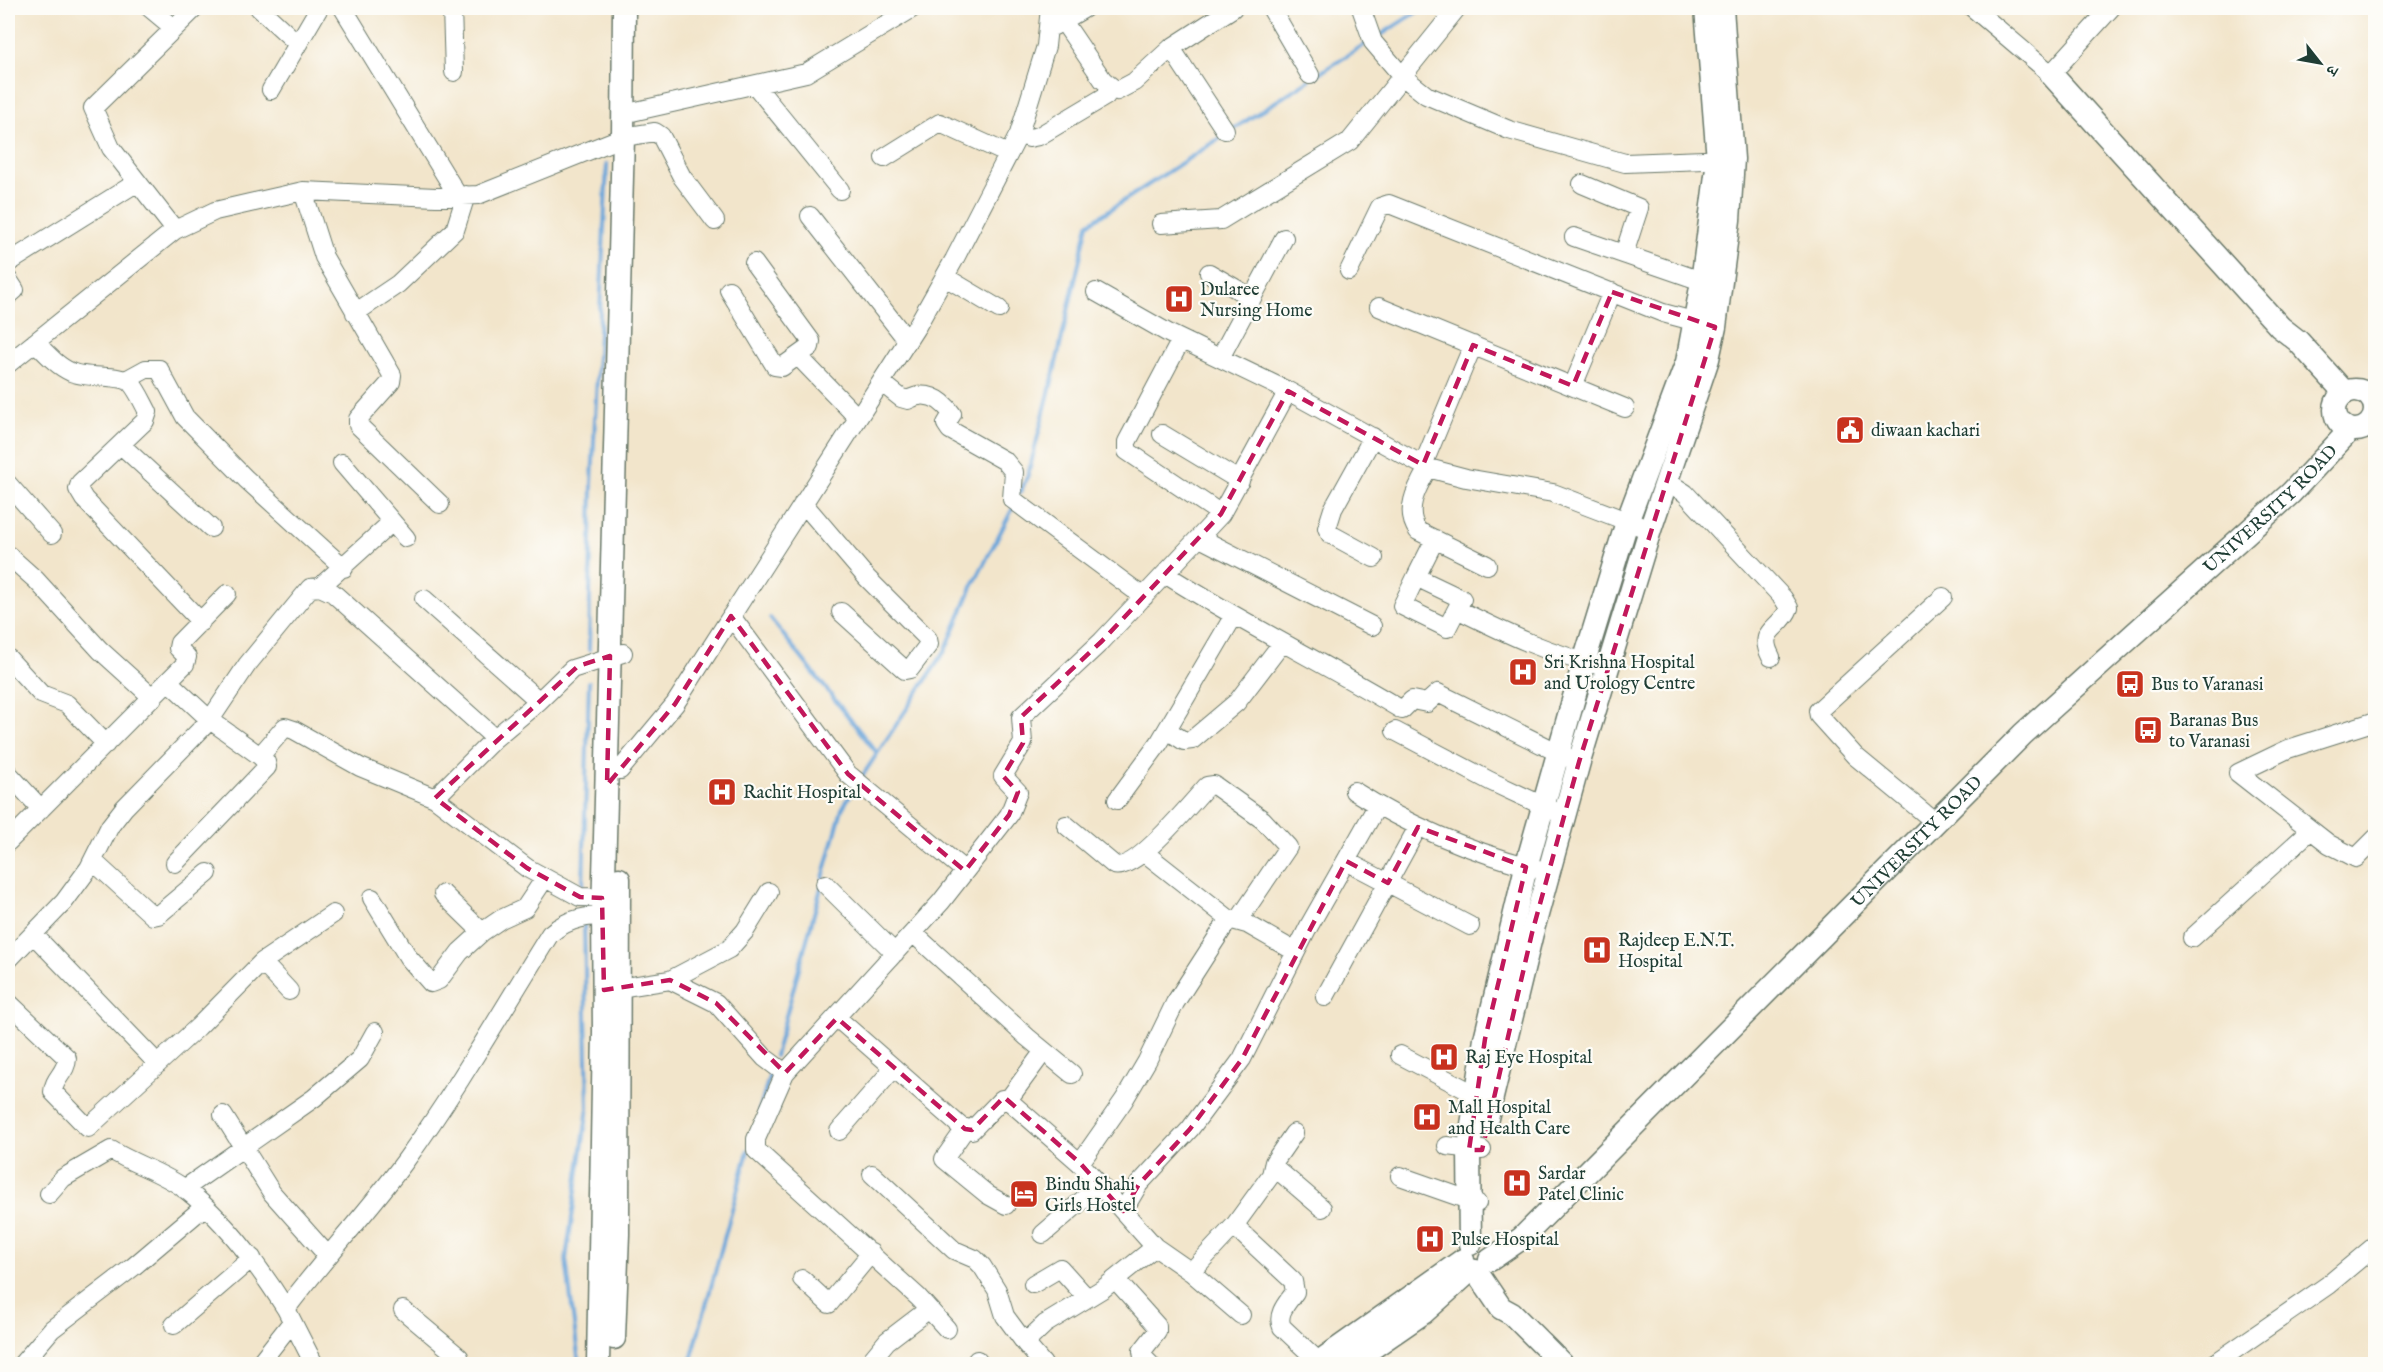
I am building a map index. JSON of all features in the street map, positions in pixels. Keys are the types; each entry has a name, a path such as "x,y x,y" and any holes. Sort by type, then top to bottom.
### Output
{"main road":[{"path":"624,8 628,124"},
{"path":"613,1365 618,1234 611,907 628,124 637,8"},
{"path":"1706,8 1725,160"},
{"path":"1483,1098 1485,1039 1526,867 1554,811 1569,758 1606,667 1708,359 1705,325 1725,160 1722,8"},
{"path":"2051,74 2280,327 2298,341 2361,407"},
{"path":"1569,758 1584,662 1627,522 1687,362 1705,325"},
{"name":"UNIVERSITY ROAD","path":"1478,1258 1522,1238 1796,964 1929,817 2291,493 2361,407"},
{"path":"1554,811 1549,872 1466,1149 1478,1258 1512,1314 1562,1365"},
{"path":"598,1365 612,989"},
{"path":"1318,1363 1478,1258"},
{"path":"1349,1365 1423,1313 1478,1258"}],"street":[{"path":"150,8 174,28"},
{"path":"175,230 136,183 111,148 93,108 195,8"},
{"path":"259,8 298,45"},
{"path":"271,90 320,8"},
{"path":"343,8 462,196 455,230 398,284 356,313"},
{"path":"452,8 454,72"},
{"path":"1054,19 1085,8"},
{"path":"1054,19 1110,87 1117,91 1124,88 1171,48 1233,8"},
{"path":"1271,8 1311,75"},
{"path":"1361,8 1373,42 1402,76 1426,95 1509,130 1625,163 1725,160"},
{"path":"1161,224 1221,220 1350,141 1457,8"},
{"path":"1973,8 2051,74 2111,8"},
{"path":"8,364 175,230 215,211 303,191 478,195 628,124 755,85 806,73 902,10"},
{"path":"614,770 675,704 881,382 945,277 1018,134 1054,19"},
{"path":"1171,48 1225,130"},
{"path":"755,85 840,190"},
{"path":"1018,134 1029,138 1039,136 1106,96 1110,87"},
{"path":"884,158 940,123 1008,154"},
{"path":"628,124 658,133 682,177 715,221"},
{"path":"8,263 136,183"},
{"path":"1582,184 1639,208 1624,254"},
{"path":"303,191 319,247 393,379 358,419 358,425 440,504"},
{"path":"1348,271 1380,207 1389,204 1612,292 1705,325"},
{"path":"810,216 907,340"},
{"path":"1574,237 1711,285"},
{"path":"1220,358 1284,238"},
{"path":"729,290 775,366 782,367 810,347 811,341 754,263"},
{"path":"1209,273 1252,298"},
{"path":"945,277 999,309"},
{"path":"8,279 15,290 8,296"},
{"path":"1096,292 1181,340 1288,391 1426,466 1466,478 1553,493 1650,530"},
{"path":"1573,386 1612,292"},
{"path":"1379,307 1625,408"},
{"path":"1181,340 1126,447 1130,455 1221,514"},
{"path":"35,342 70,372 82,376 126,380 132,384 148,416 80,483 78,489 84,500 201,622"},
{"path":"1473,345 1414,495 1412,509 1414,526 1418,531 1487,565"},
{"path":"799,357 858,418"},
{"path":"126,380 146,369 159,369 185,417 246,479 344,568"},
{"path":"881,382 901,398 908,400 918,394 928,395 947,406 952,414 946,424 950,430 1005,461 1014,472 1012,499 1144,597"},
{"path":"947,1329 871,1252 756,1150 756,1139 785,1073 913,933 1009,815 1018,792 1003,776 1023,743 1021,717 1101,641 1221,514 1288,391"},
{"path":"1162,434 1240,481"},
{"path":"1373,437 1334,509 1327,528 1330,534 1374,558"},
{"path":"121,445 211,528"},
{"path":"342,463 406,538"},
{"path":"1666,481 1685,493 1783,598 1789,608 1785,618 1770,630 1766,638 1766,648 1770,657"},
{"path":"8,484 52,534"},
{"path":"803,503 867,578 928,639 929,644 910,669 905,670 841,612"},
{"path":"320,587 344,568 392,522"},
{"path":"1200,538 1372,626"},
{"path":"1416,577 1462,599 1447,628 1402,606 1416,577 1435,539"},
{"path":"8,555 36,580 100,650 153,698"},
{"path":"1165,574 1233,617 1402,710 1412,700 1427,703 1438,693 1569,758"},
{"path":"8,960 64,902 93,861 110,826 124,808 210,720 247,665 310,588 320,587 333,593 495,738"},
{"path":"8,842 169,682 187,661 187,657 178,648 178,644 227,594"},
{"path":"1929,817 1855,756 1819,716 1818,711 1943,597"},
{"path":"424,599 539,701"},
{"path":"1457,609 1514,638 1584,662 1606,667"},
{"path":"731,616 848,774 965,871"},
{"path":"1116,801 1167,730 1233,617"},
{"path":"1167,730 1184,741 1192,740 1237,702 1282,643"},
{"path":"435,798 495,738 539,701 572,669 616,655"},
{"path":"8,658 40,694 67,704 106,744"},
{"path":"169,682 210,720 260,756 266,762 267,767 175,863"},
{"path":"2376,721 2288,749 2238,773 2329,844 2356,858 2376,838"},
{"path":"260,756 280,730 285,727 360,767 435,798 527,868 580,897 611,907"},
{"path":"1395,731 1554,811"},
{"path":"8,773 41,809"},
{"path":"1066,825 1118,867 1145,853 1210,784 1263,820 1287,844 1287,850 1175,1003 1147,1061 1124,1100 1080,1162"},
{"path":"1354,791 1377,806 1460,846 1549,872"},
{"path":"1123,1211 1139,1184 1190,1129 1242,1059 1296,952 1377,806"},
{"path":"1325,997 1419,827"},
{"path":"2192,938 2311,830"},
{"path":"1145,853 1234,920 1247,924 1296,952"},
{"path":"93,861 153,916 158,915 208,873"},
{"path":"1346,861 1470,926"},
{"path":"372,898 408,957 431,983 440,980 460,952 482,932 525,908 545,878"},
{"path":"825,884 895,953"},
{"path":"612,989 670,980 729,949 745,931 769,892"},
{"path":"443,894 482,932"},
{"path":"259,1365 328,1256 351,1231 424,1133 550,933 561,924 611,907"},
{"path":"88,1128 158,1064 262,962 333,914"},
{"path":"913,933 1072,1074"},
{"path":"33,934 158,1064"},
{"path":"262,962 289,992"},
{"path":"670,980 716,1004 765,1058 785,1073"},
{"path":"8,1002 67,1058 67,1064 56,1081 53,1092 111,1150 149,1168 184,1189 252,1258 290,1315 314,1365"},
{"path":"837,1018 965,1129 972,1130 1002,1099 1008,1100 1080,1162 1155,1247 1191,1272 1241,1316"},
{"path":"184,1189 314,1098 360,1059 375,1032"},
{"path":"1008,1100 1044,1051"},
{"path":"1400,1055 1483,1098"},
{"path":"839,1131 894,1068"},
{"path":"223,1115 272,1192 328,1256"},
{"path":"965,1129 944,1159 988,1195 1006,1205"},
{"path":"1191,1272 1234,1226 1271,1174 1294,1133"},
{"path":"49,1194 63,1178 111,1150"},
{"path":"1274,1166 1322,1208"},
{"path":"872,1174 954,1250 975,1259 982,1266 997,1290 1005,1316 1043,1365"},
{"path":"1400,1176 1473,1202"},
{"path":"1043,1234 1100,1185"},
{"path":"22,1365 52,1329 133,1267 204,1208"},
{"path":"1234,1226 1293,1281 1294,1292 1279,1316 1279,1321 1282,1327 1318,1363"},
{"path":"2214,1365 2328,1285 2376,1245"},
{"path":"1025,1343 1044,1324 1115,1279 1155,1247"},
{"path":"802,1279 829,1304 871,1252"},
{"path":"174,1325 252,1258"},
{"path":"1033,1284 1059,1268 1087,1298"},
{"path":"1115,1279 1157,1326 1157,1332 1142,1351 1143,1357 1150,1365"},
{"path":"868,1365 887,1341 929,1309"},
{"path":"403,1310 459,1357 457,1365"}],"highlighted area":[{"path":"1612,292 1715,327 1579,762 1532,933 1482,1150 1469,1150 1485,1039 1526,867 1418,827 1388,883 1346,861 1242,1059 1190,1129 1139,1184 1123,1211 1080,1163 1004,1097 972,1130 965,1129 837,1018 785,1073 716,1003 670,980 604,990 602,898 580,897 527,868 435,798 578,666 610,656 607,785 675,704 731,616 848,774 965,871 1009,815 1018,792 1003,776 1023,743 1021,717 1102,641 1221,514 1288,391 1423,465 1473,345 1573,386"}],"waterway":[{"path":"1376,38 1423,8"},
{"path":"1315,76 1367,43"},
{"path":"1232,130 1309,80"},
{"path":"1020,493 1028,475 1052,381 1088,224 1223,136"},
{"path":"589,650 592,483 607,164"},
{"path":"861,778 945,651 972,587 1013,508"},
{"path":"770,618 877,753"},
{"path":"583,884 589,682"},
{"path":"823,878 842,809 855,787"},
{"path":"775,1056 821,888"},
{"path":"579,1364 566,1259 588,1108 584,922"},
{"path":"760,1109 771,1070"},
{"path":"690,1364 748,1151"}],"place":[{"name":"Dularee Nursing Home","path":"1179,299"},
{"name":"diwaan kachari","path":"1850,430"},
{"name":"Sri Krishna Hospital and Urology Centre","path":"1523,672"},
{"name":"Bus to Varanasi","path":"2130,684"},
{"name":"Baranas Bus to Varanasi","path":"2148,730"},
{"name":"Rachit Hospital","path":"722,792"},
{"name":"Rajdeep E.N.T. Hospital","path":"1597,950"},
{"name":"Raj Eye Hospital","path":"1444,1057"},
{"name":"Mall Hospital and Health Care","path":"1427,1117"},
{"name":"Sardar Patel Clinic","path":"1517,1183"},
{"name":"Bindu Shahi Girls Hostel","path":"1024,1194"},
{"name":"Pulse Hospital","path":"1430,1239"}]}
